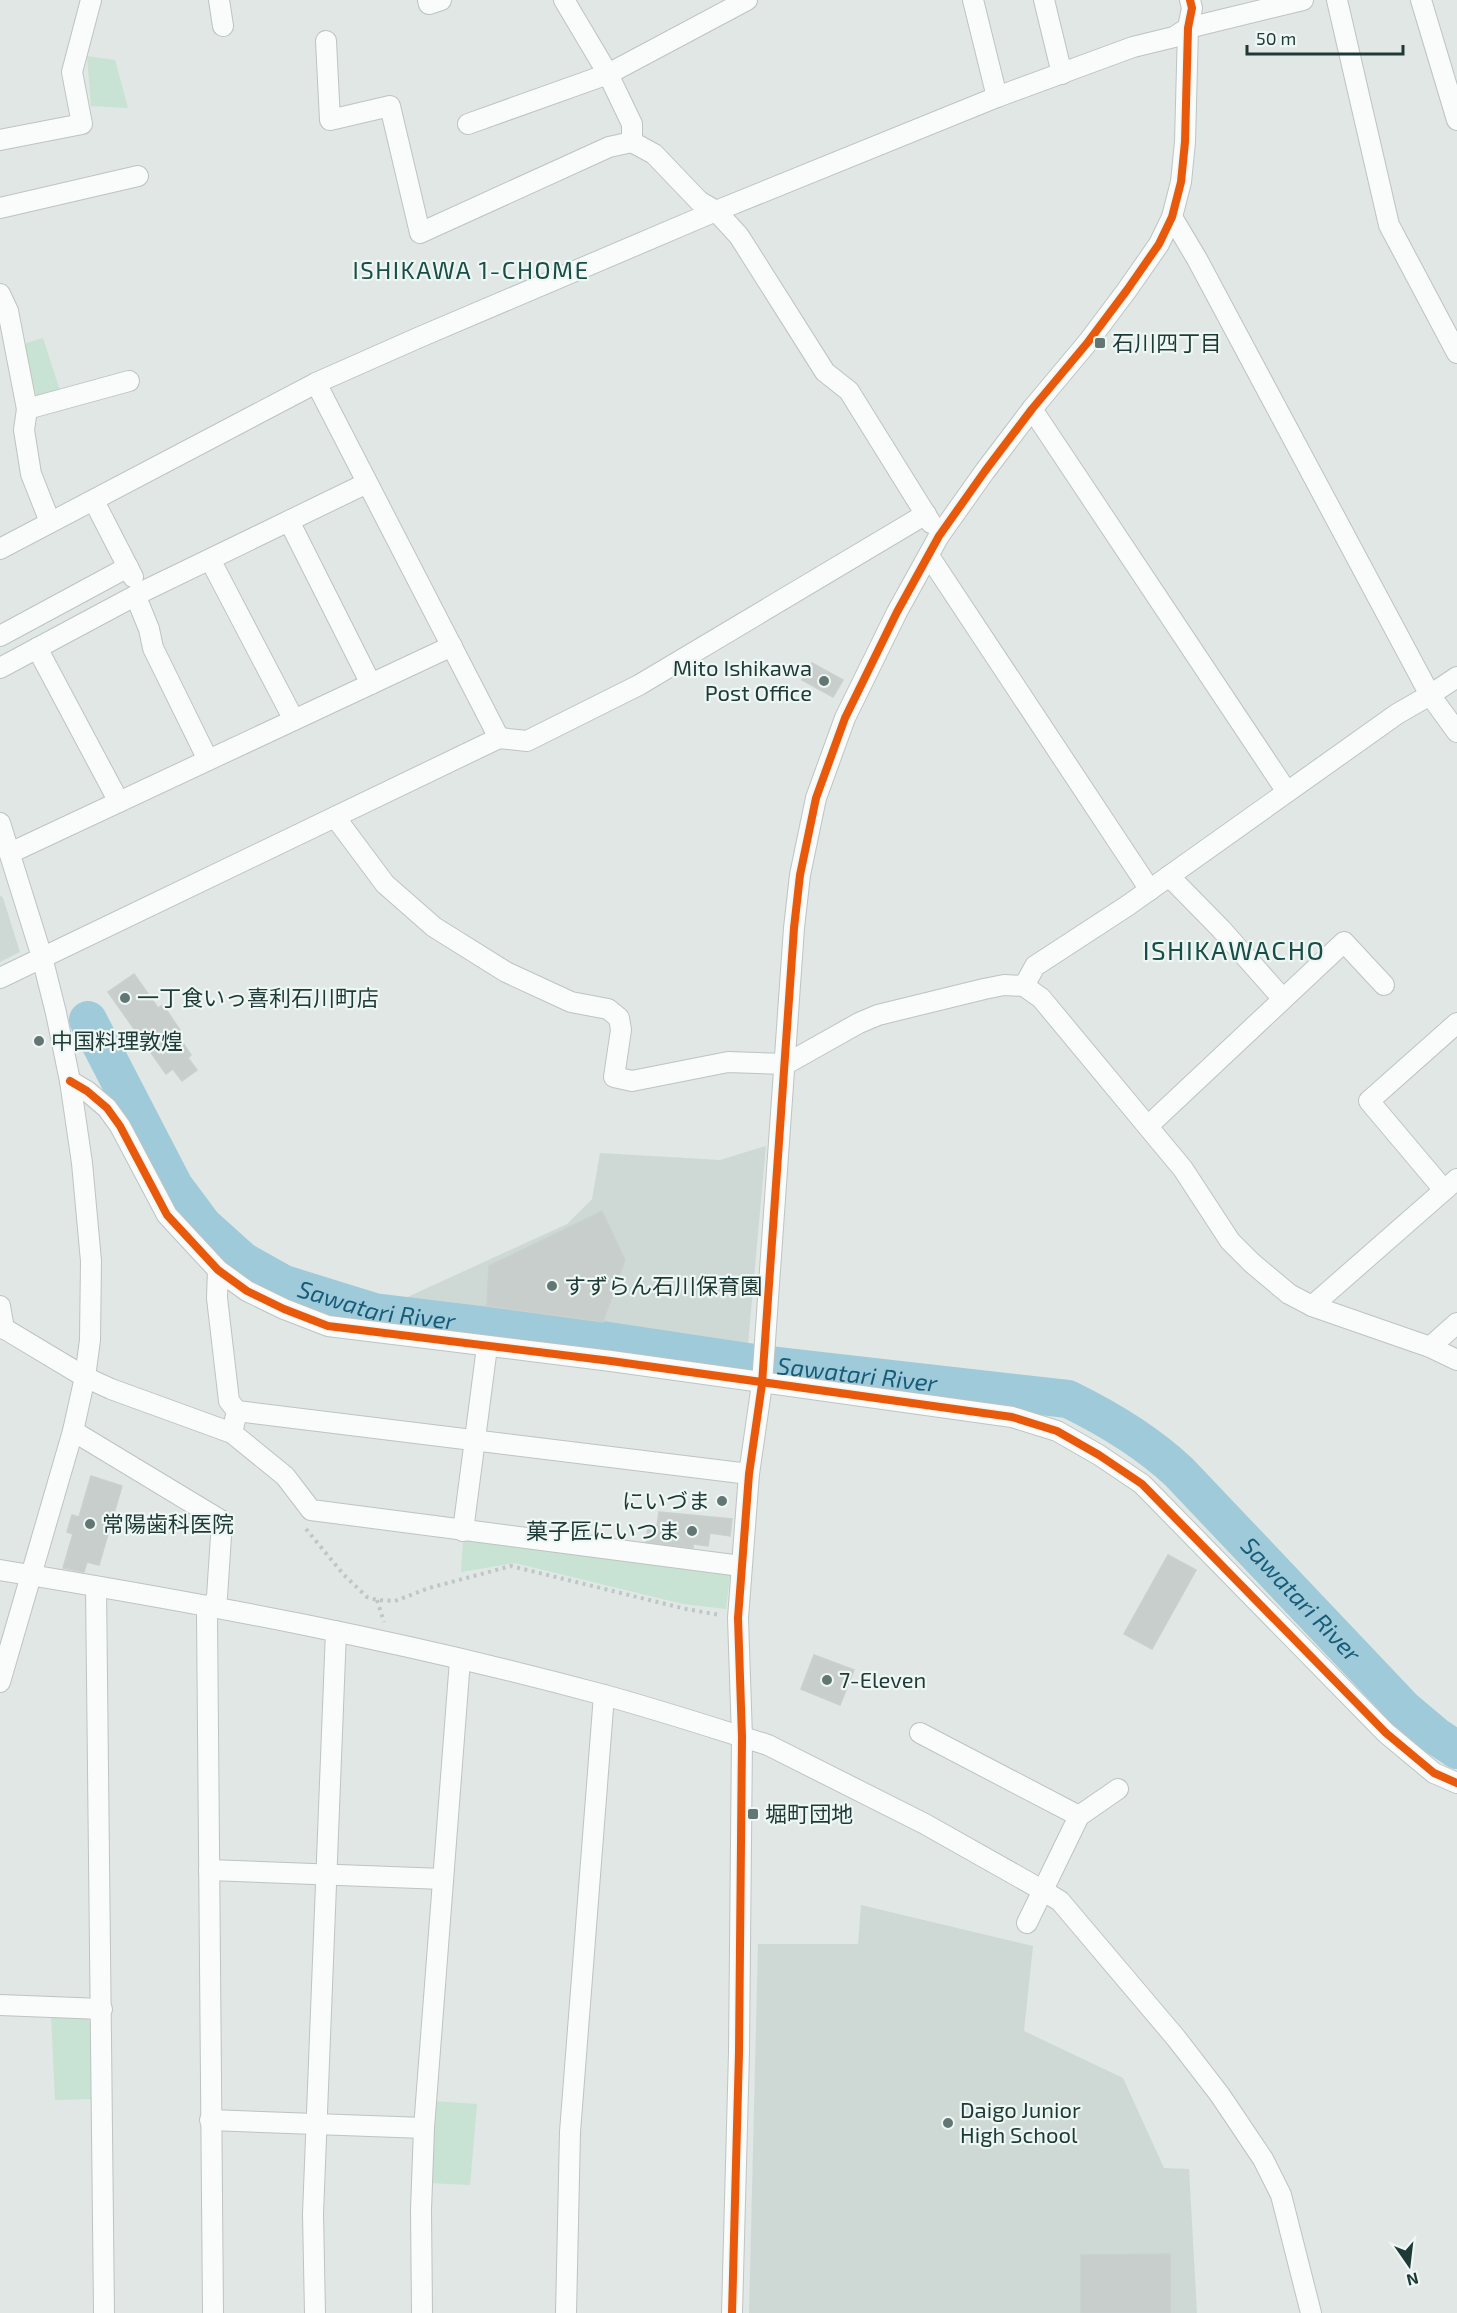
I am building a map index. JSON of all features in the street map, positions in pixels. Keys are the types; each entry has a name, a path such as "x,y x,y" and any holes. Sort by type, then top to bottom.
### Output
{"street":[{"path":"0,140 82,124 72,72 91,0"},
{"path":"219,0 223,26"},
{"path":"428,0 429,4 441,0"},
{"path":"564,0 608,74 632,124 632,142"},
{"path":"468,124 608,74 747,0"},
{"path":"973,0 997,97"},
{"path":"1044,0 1062,74"},
{"path":"732,2313 739,2052 742,1737 738,1618 749,1474 762,1378 800,875 816,798 845,718 897,612 939,536 1032,409 1088,342 1127,290 1159,244 1172,217 1181,182 1185,142 1188,28 1192,8 1190,0"},
{"path":"0,549 316,383 716,211 997,97 1133,47 1174,37 1188,28 1303,0"},
{"path":"1336,0 1389,225 1457,353"},
{"path":"1421,0 1457,120"},
{"path":"326,41 330,120 390,106 420,233 609,147 632,142 654,154 699,201 716,211 738,236 825,372 849,392 939,536"},
{"path":"0,208 138,176"},
{"path":"1172,217 1197,259 1430,695 1457,732"},
{"path":"0,294 8,311 27,409 24,430 31,474 50,522"},
{"path":"27,409 129,381"},
{"path":"316,383 499,738"},
{"path":"1032,409 1287,792"},
{"path":"0,668 139,594 367,483"},
{"path":"94,501 128,567 139,594 153,648 208,760"},
{"path":"0,978 499,738 527,741 639,685 926,514"},
{"path":"289,521 371,684"},
{"path":"929,556 1150,890"},
{"path":"0,636 128,567"},
{"path":"214,567 294,720"},
{"path":"10,853 452,646"},
{"path":"37,648 119,802"},
{"path":"1024,986 1035,966 1150,890 1397,714 1457,676"},
{"path":"334,817 385,884 434,927 506,972 571,1002 608,1009 619,1018 621,1030 614,1077 633,1081 728,1062 786,1064 859,1023 878,1015 1004,985 1024,986 1041,998 1183,1169 1230,1241 1289,1294 1312,1306 1430,1347 1457,1360"},
{"path":"0,823 42,957 56,1013 70,1081 83,1173 91,1261 90,1340 85,1377 73,1431 0,1682"},
{"path":"1169,876 1221,929 1283,999"},
{"path":"1148,1126 1344,942 1384,985"},
{"path":"1312,1306 1450,1185 1369,1101 1457,1023"},
{"path":"70,1081 87,1091 107,1108 120,1126 167,1215 218,1270 247,1291 284,1309 328,1326 487,1347 762,1378 1012,1417 1057,1431 1099,1455 1142,1484 1386,1732 1434,1773 1457,1783"},
{"path":"218,1270 217,1298 229,1401 237,1411 749,1474"},
{"path":"0,1306 2,1328 85,1377 111,1389 232,1433 285,1476 311,1510 741,1566"},
{"path":"1430,1347 1457,1323"},
{"path":"463,1531 487,1347"},
{"path":"232,1433 237,1411"},
{"path":"73,1431 222,1521 217,1597 207,1614 213,2313"},
{"path":"0,1570 336,1631 604,1695 742,1737 768,1745 925,1824 1042,1890 1060,1901 1176,2038 1220,2095 1263,2159 1281,2195 1311,2313"},
{"path":"96,1587 104,2313"},
{"path":"315,2313 313,2214 336,1631"},
{"path":"422,2313 421,2210 424,2128 460,1660"},
{"path":"566,2313 570,2132 604,1695"},
{"path":"920,1733 1079,1816"},
{"path":"1027,1923 1079,1816 1118,1789"},
{"path":"209,1870 443,1879"},
{"path":"0,2005 102,2009"},
{"path":"210,2121 424,2128"}],"path":[{"path":"311,1510 302,1525 344,1575 367,1597 377,1600 395,1600 429,1588 511,1566 686,1609 738,1618"}],"shaded area":[{"path":"0,895 3,898 20,952 0,962"},
{"path":"766,1146 748,1344 401,1300 567,1224 592,1199 600,1153 720,1160"},
{"name":"Daigo Junior High School","path":"861,1905 1033,1946 1024,2031 1123,2078 1164,2168 1189,2169 1197,2313 749,2313 758,1944 858,1944"}],"green space":[{"path":"87,56 115,60 128,108 91,106"},
{"path":"43,338 61,394 37,400 23,344"},
{"path":"463,1540 730,1575 726,1609 683,1604 515,1563 461,1572"},
{"path":"51,2016 86,2017 91,2022 91,2099 55,2100"},
{"path":"433,2101 477,2104 470,2185 429,2183"}],"building":[{"path":"812,663 843,680 833,697 802,680"},
{"path":"134,974 158,1008 163,1005 180,1030 176,1033 191,1055 188,1058 197,1070 182,1081 173,1069 166,1074 108,992"},
{"name":"すずらん石川保育園","path":"602,1211 625,1260 603,1322 487,1306 489,1266"},
{"name":"常陽歯科医院","path":"91,1476 122,1486 99,1565 87,1562 84,1572 63,1568 73,1534 67,1532 72,1515 79,1517"},
{"path":"659,1512 732,1519 730,1536 710,1533 708,1546 693,1544 693,1548 646,1542 648,1525 657,1526"},
{"path":"1168,1555 1196,1570 1152,1649 1124,1634"},
{"name":"7-Eleven","path":"814,1655 854,1670 840,1705 801,1689"},
{"path":"1170,2254 1170,2313 1081,2313 1081,2255"}],"waterway":[{"name":"Sawatari River","path":"88,1020 174,1186 203,1225 243,1261 284,1284 374,1312 595,1339 768,1365 1068,1399 1126,1431 1154,1450 1179,1472 1404,1709 1457,1750"}],"cycle path":[{"path":"732,2313 739,2052 742,1737 738,1618 749,1474 762,1384 794,928 800,875 816,798 845,718 897,612 939,536 1032,409 1088,342 1127,290 1159,244 1172,217 1181,182 1185,142 1188,28 1192,8 1190,0"},
{"path":"70,1081 87,1091 107,1108 120,1126 167,1215 218,1270 247,1291 284,1309 328,1326 611,1361 1012,1417 1057,1431 1099,1455 1142,1484 1386,1733 1434,1773 1457,1783"}],"place":[{"name":"石川四丁目","path":"1100,343"},
{"name":"Mito Ishikawa Post Office","path":"824,681"},
{"name":"一丁食いっ喜利石川町店","path":"125,998"},
{"name":"中国料理敦煌","path":"39,1041"},
{"name":"すずらん石川保育園","path":"552,1286"},
{"name":"にいづま","path":"722,1501"},
{"name":"常陽歯科医院","path":"90,1524"},
{"name":"菓子匠にいつま","path":"692,1531"},
{"name":"7-Eleven","path":"827,1680"},
{"name":"堀町団地","path":"753,1814"},
{"name":"Daigo Junior High School","path":"948,2123"}],"district":[{"name":"ISHIKAWA 1-CHOME","path":"471,271"},
{"name":"ISHIKAWACHO","path":"1234,951"}]}
